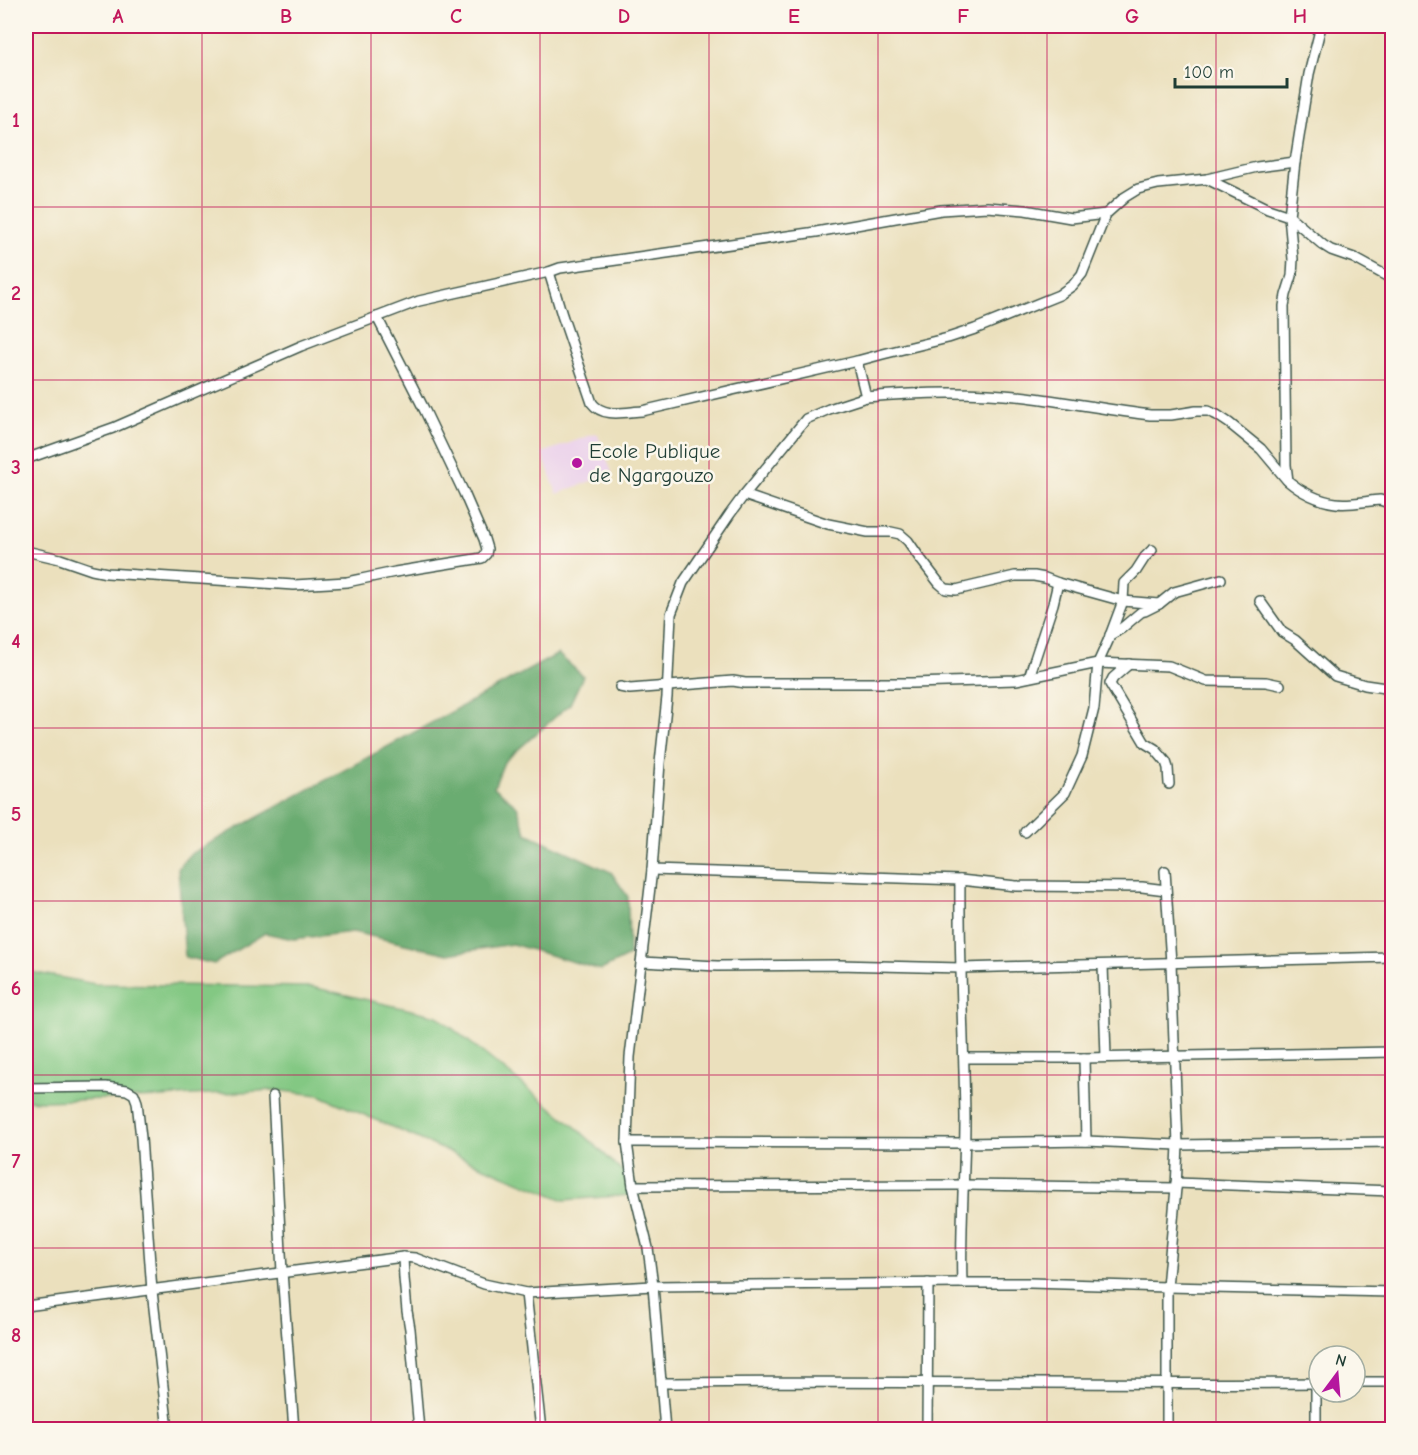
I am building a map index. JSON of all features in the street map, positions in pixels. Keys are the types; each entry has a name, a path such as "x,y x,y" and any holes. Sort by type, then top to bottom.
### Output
{"street":[{"path":"1288,481 1284,306 1292,276 1293,259 1289,216 1295,162 1321,26"},
{"path":"549,272 592,403 597,409 605,412 642,411 857,361 975,329 1059,295 1073,285 1082,274 1106,214 1138,189 1158,184 1207,179 1257,167 1295,162"},
{"path":"1207,179 1268,209 1289,216 1331,250 1354,258 1392,279"},
{"path":"26,459 113,428 301,346 377,317 419,302 560,268 816,232 941,210 987,207 1025,210 1071,218 1106,214"},
{"path":"26,551 107,573 294,585 347,582 482,558 487,549 464,493 377,317"},
{"path":"857,361 866,397"},
{"path":"665,1430 648,1248 633,1186 627,1142 630,1057 652,870 668,687 671,614 683,583 744,495 806,419 866,397 907,393 965,393 1028,397 1150,415 1208,411 1229,423 1261,449 1296,488 1338,503 1380,500 1392,506"},
{"path":"744,495 828,524 868,532 900,534 946,589 956,590 1015,576 1034,576 1123,601 1159,604"},
{"path":"1025,832 1065,793 1082,756 1094,708 1098,663 1123,601 1125,583 1152,550"},
{"path":"1110,635 1141,612 1159,604 1174,592 1221,579"},
{"path":"1029,677 1058,583"},
{"path":"1260,601 1282,633 1296,640 1335,676 1365,685 1392,689"},
{"path":"620,687 630,689 668,687 733,681 745,683 912,683 1016,680 1098,663 1168,666 1206,681 1266,682 1280,685"},
{"path":"1129,664 1113,678 1110,684 1145,743 1155,749 1166,762 1169,784"},
{"path":"652,870 960,880 1016,886 1142,887 1166,890"},
{"path":"1165,871 1178,1145 1167,1287 1167,1430"},
{"path":"960,880 965,1143 962,1283"},
{"path":"642,963 717,966 838,965 962,968 1392,957"},
{"path":"1103,964 1106,1057"},
{"path":"964,1058 1392,1052"},
{"path":"1084,1058 1086,1141"},
{"path":"26,1088 106,1087 127,1090 134,1094 141,1138 152,1291 168,1430"},
{"path":"273,1096 282,1272 294,1430"},
{"path":"627,1142 1086,1141 1178,1145 1392,1142"},
{"path":"633,1186 1176,1185 1392,1191"},
{"path":"26,1306 403,1257 415,1258 484,1284 526,1293 653,1286 928,1283 1030,1283 1392,1292"},
{"path":"403,1257 418,1430"},
{"path":"927,1430 928,1283"},
{"path":"526,1293 541,1430"},
{"path":"1367,1382 1392,1382"},
{"path":"662,1383 1307,1383"},
{"path":"1316,1430 1317,1404"},
{"path":"26,1424 26,1430"}],"shaded area":[{"name":"Ecole Publique de Ngargouzo","path":"597,433 612,473 557,494 542,453"}],"green space":[{"path":"558,654 583,676 570,704 504,762 494,787 517,806 526,833 611,872 628,897 629,956 601,970 512,944 448,954 353,932 293,939 265,933 214,964 185,957 178,868 190,854"},
{"path":"26,971 95,984 312,987 437,1016 578,1129 646,1194 564,1200 319,1095 274,1090 161,1097 26,1100"}],"place":[{"name":"Ecole Publique de Ngargouzo","path":"577,463"}]}
